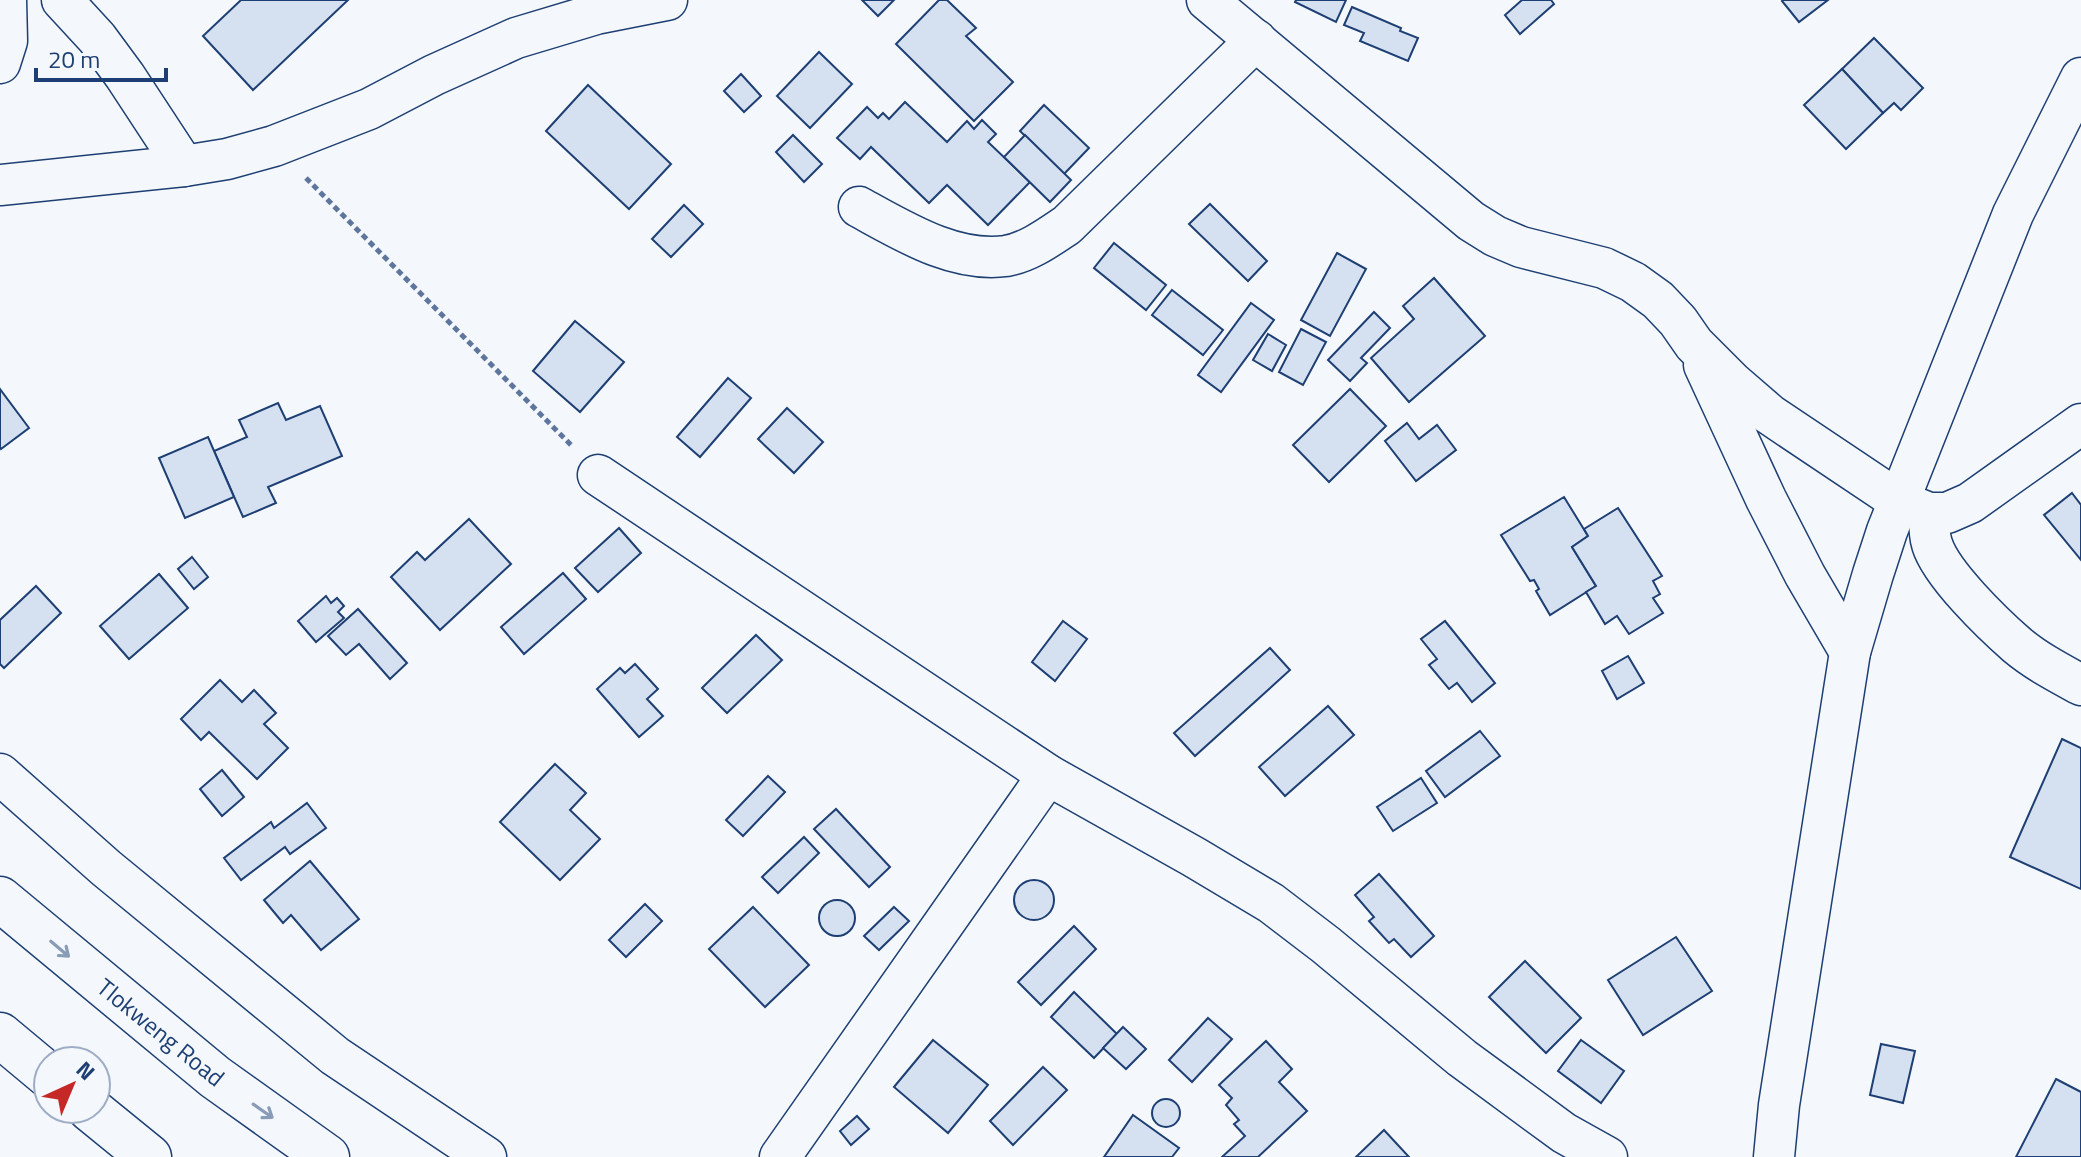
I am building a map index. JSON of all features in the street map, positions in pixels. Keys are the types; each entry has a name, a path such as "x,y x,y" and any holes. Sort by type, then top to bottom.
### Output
{"main road":[{"name":"Tlokweng Road","path":"0,899 215,1077 327,1157"},
{"path":"0,1035 32,1062"},
{"path":"110,1125 149,1157"}],"street":[{"path":"0,63 7,41 6,0"},
{"path":"62,0 116,63 184,166"},
{"path":"0,185 184,166 227,159 274,146 369,109 516,38 596,14 667,0"},
{"path":"1207,0 1471,221 1521,247 1604,268 1633,282 1658,300 1694,344 1773,512 1850,652"},
{"path":"859,207 927,244 977,256 1007,256 1038,245 1067,225 1256,40"},
{"path":"1774,1157 1779,1105 1850,652 1882,545 1914,507 2013,214 2081,78"},
{"path":"1694,344 1769,414 1914,507 1947,513 1970,503 2081,424"},
{"path":"598,475 1048,775 1271,903 1462,1058 1564,1133 1607,1157"},
{"path":"1914,507 1939,562 1953,580 2018,645 2048,667 2081,685"},
{"path":"0,774 106,868 335,1056 486,1157"},
{"path":"780,1157 1048,775"}],"path":[{"path":"274,146 598,475"}],"building":[{"path":"241,0 348,0 253,90 203,36"},
{"path":"862,0 894,0 878,16"},
{"path":"939,0 947,0 976,28 966,36 1013,82 974,121 896,44"},
{"path":"1296,0 1346,0 1336,22"},
{"path":"1522,0 1551,0 1554,4 1520,34 1505,15"},
{"path":"1783,0 1828,0 1799,22"},
{"path":"1352,7 1418,38 1408,61 1360,41 1364,33 1344,25"},
{"path":"1874,38 1923,88 1901,110 1894,103 1883,113 1842,69"},
{"path":"819,52 852,84 810,128 777,96"},
{"path":"1842,69 1883,113 1846,149 1804,105"},
{"path":"741,74 761,96 744,112 724,91"},
{"path":"588,85 671,164 629,209 546,131"},
{"path":"905,102 947,142 967,121 974,129 982,120 996,134 988,142 1030,182 988,225 947,185 929,203 871,147 860,159 837,138 867,107 878,118 883,113 889,119"},
{"path":"1044,105 1089,148 1064,174 1020,131"},
{"path":"793,135 822,164 804,182 776,152"},
{"path":"1025,135 1071,180 1050,202 1004,157"},
{"path":"1210,204 1267,261 1248,281 1189,224"},
{"path":"684,205 703,224 671,257 652,239"},
{"path":"1114,243 1166,285 1146,310 1094,268"},
{"path":"1337,253 1366,269 1330,336 1301,320"},
{"path":"1434,278 1485,336 1409,402 1371,358 1414,319 1403,306"},
{"path":"1172,290 1223,330 1203,355 1152,315"},
{"path":"1251,303 1274,320 1221,392 1198,375"},
{"path":"1374,312 1390,328 1361,358 1367,363 1350,381 1328,360"},
{"path":"575,321 624,362 580,412 533,371"},
{"path":"1301,329 1326,342 1303,385 1279,372"},
{"path":"1268,334 1286,345 1272,371 1253,360"},
{"path":"728,378 751,398 700,457 677,437"},
{"path":"0,389 29,428 1,449 0,447"},
{"path":"1350,389 1386,426 1329,482 1293,445"},
{"path":"278,403 286,420 320,406 342,456 268,487 276,503 243,517 214,451 247,437 239,420"},
{"path":"787,408 823,442 794,473 758,439"},
{"path":"1407,423 1419,439 1437,425 1456,450 1416,481 1385,441"},
{"path":"208,437 234,497 185,518 159,458"},
{"path":"2072,493 2081,505 2081,560 2044,515"},
{"path":"1564,497 1588,536 1572,547 1596,586 1550,615 1536,591 1539,589 1534,580 1530,581 1501,535"},
{"path":"1618,508 1662,576 1653,581 1660,594 1653,598 1663,613 1629,634 1617,616 1605,624 1586,592 1596,586 1572,547 1588,536 1584,529"},
{"path":"469,519 511,564 440,630 391,577 417,552 425,560"},
{"path":"619,528 641,553 598,592 575,568"},
{"path":"192,557 208,577 194,589 178,569"},
{"path":"563,573 586,599 524,654 501,627"},
{"path":"159,574 188,608 129,659 100,626"},
{"path":"36,586 61,613 4,668 0,664 0,620"},
{"path":"326,596 331,603 337,598 344,606 338,612 344,618 316,642 298,621"},
{"path":"358,609 407,663 390,679 359,644 346,655 328,636"},
{"path":"1063,621 1087,639 1055,681 1032,662"},
{"path":"1445,621 1495,683 1472,702 1457,683 1449,689 1429,665 1437,659 1421,639"},
{"path":"756,635 782,660 727,713 702,688"},
{"path":"1270,648 1290,670 1195,756 1174,733"},
{"path":"1628,656 1644,683 1617,699 1602,671"},
{"path":"635,664 658,689 647,699 663,716 639,737 597,689 620,668 625,673"},
{"path":"220,680 242,702 254,690 276,713 264,724 288,748 257,779 209,732 201,740 181,719"},
{"path":"1328,706 1354,735 1285,796 1259,767"},
{"path":"1480,731 1500,756 1445,797 1426,771"},
{"path":"2062,739 2081,748 2081,889 2010,857"},
{"path":"555,764 586,793 570,810 600,839 560,880 500,822"},
{"path":"222,770 244,797 222,816 200,789"},
{"path":"768,776 785,792 743,836 726,820"},
{"path":"1421,778 1437,803 1393,831 1377,807"},
{"path":"307,803 326,828 290,854 285,847 241,880 224,858 271,822 274,828"},
{"path":"836,809 890,867 869,887 814,829"},
{"path":"804,837 819,853 778,893 762,877"},
{"path":"310,861 359,919 321,950 291,915 283,923 264,900"},
{"path":"1379,874 1434,936 1411,957 1394,939 1389,943 1369,921 1374,917 1355,895"},
{"path":"1034,880 1048,886 1054,900 1048,914 1034,920 1020,914 1014,900 1020,886"},
{"path":"837,900 850,905 855,918 850,931 837,936 824,931 819,918 824,905"},
{"path":"645,904 662,921 626,957 609,940"},
{"path":"753,907 809,965 765,1007 709,949"},
{"path":"894,907 909,921 879,950 864,936"},
{"path":"1074,926 1096,949 1041,1005 1018,982"},
{"path":"1676,937 1712,991 1643,1035 1608,980"},
{"path":"1525,961 1581,1018 1546,1053 1489,997"},
{"path":"1074,992 1117,1034 1094,1058 1051,1017"},
{"path":"1208,1018 1232,1039 1192,1082 1169,1060"},
{"path":"1123,1027 1146,1049 1126,1069 1103,1048"},
{"path":"933,1040 988,1085 948,1133 894,1087"},
{"path":"1581,1040 1624,1071 1601,1103 1558,1071"},
{"path":"1266,1041 1292,1069 1279,1082 1307,1111 1258,1157 1222,1157 1245,1136 1234,1124 1239,1120 1226,1105 1232,1098 1219,1085"},
{"path":"1881,1044 1915,1051 1903,1103 1870,1095"},
{"path":"1043,1067 1067,1090 1013,1145 990,1121"},
{"path":"2056,1079 2081,1092 2081,1157 2016,1157"},
{"path":"1166,1099 1176,1103 1180,1113 1176,1123 1166,1127 1156,1123 1152,1113 1156,1103"},
{"path":"1133,1115 1179,1148 1172,1157 1104,1157"},
{"path":"857,1116 869,1129 851,1145 840,1131"},
{"path":"1384,1130 1409,1157 1356,1157"}]}
